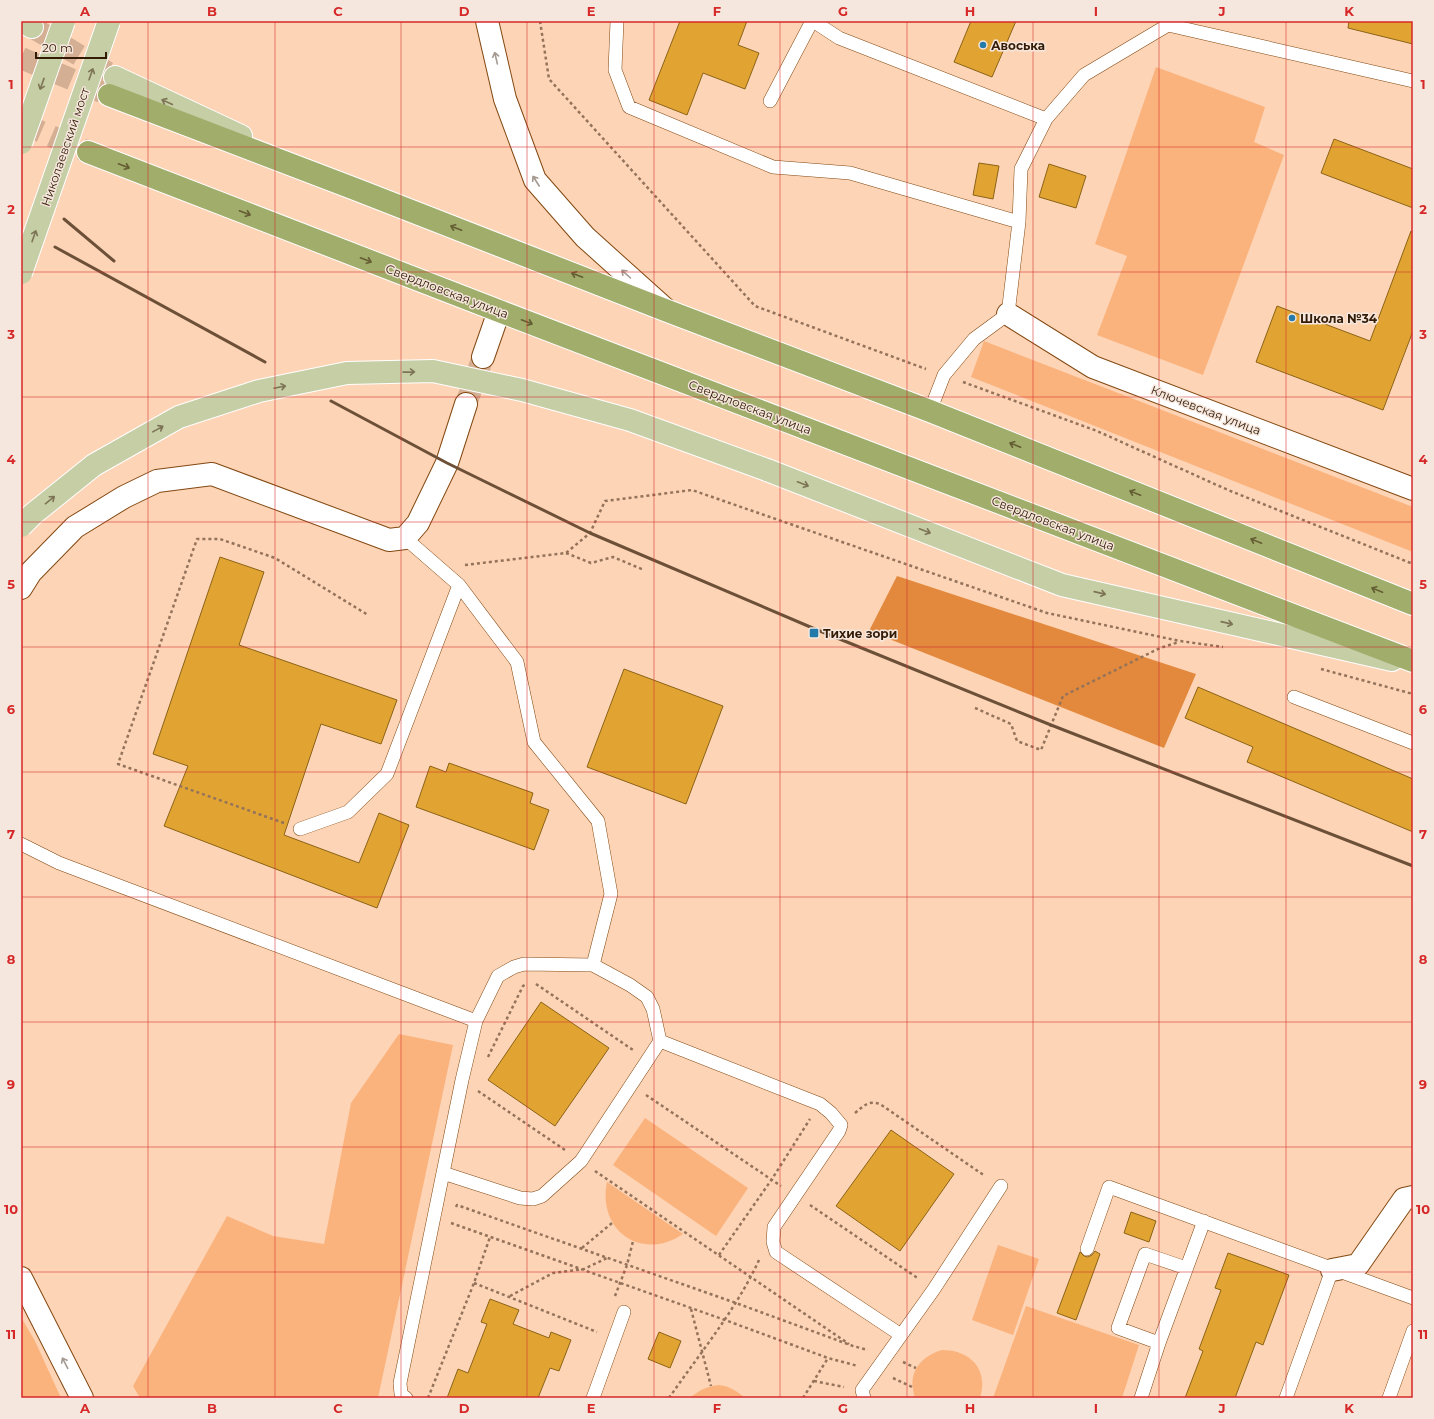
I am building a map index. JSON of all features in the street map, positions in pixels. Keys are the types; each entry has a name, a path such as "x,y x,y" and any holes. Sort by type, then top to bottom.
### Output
{"highway":[{"path":"112,86 355,189 930,411 1413,604"},
{"name":"Свердловская улица","path":"88,152 1413,661"}],"main road":[{"path":"21,143 64,21"},
{"name":"Николаевский мост","path":"21,273 109,21"},
{"path":"21,526 33,514 94,465 179,417 260,391 347,373 433,371 522,390 630,420 767,470 1062,585 1413,665"}],"street":[{"path":"487,21 505,99 535,180 585,237 666,310"},
{"path":"483,357 500,311"},
{"name":"Ключевская улица","path":"1008,314 1093,367 1413,489"},
{"path":"21,588 31,572 75,527 124,497 157,481 212,474 389,540 405,538 418,523 447,463 466,404"},
{"path":"1332,1270 1358,1265 1404,1199 1413,1198"},
{"path":"21,1278 82,1398"}],"lane":[{"path":"617,21 615,70 629,107 773,167 850,173 1019,222"},
{"path":"770,101 813,21 839,38 1046,119"},
{"path":"930,411 944,375 974,339 1008,314 1019,222 1021,169 1046,119 1084,75 1168,25 1413,81"},
{"path":"405,538 459,585 517,662 534,742 598,821 611,894 593,965"},
{"path":"300,829 348,812 387,774 459,585"},
{"path":"1294,697 1413,743"},
{"path":"21,844 59,863 476,1021"},
{"path":"406,1398 401,1394 400,1383 462,1080 476,1021 498,976 514,967 524,964 593,965 630,985 647,997 653,1009 660,1041 581,1161 542,1196 532,1199 520,1198 443,1173"},
{"path":"660,1041 820,1104 831,1113 841,1125 839,1131 774,1227 773,1242 776,1252 901,1335"},
{"path":"863,1394 877,1370 934,1289 1001,1186"},
{"path":"1087,1249 1109,1187 1204,1221 1332,1270 1413,1298"},
{"path":"1141,1398 1159,1343 1204,1221"},
{"path":"1159,1343 1118,1328 1145,1254 1186,1268"},
{"path":"1286,1398 1332,1270"},
{"path":"593,1398 624,1312"},
{"path":"1389,1398 1413,1331"}],"path":[{"path":"540,21 549,80 755,306 1097,431 1228,490 1413,564"},
{"path":"566,553 590,533 605,501 692,490 1047,613 1180,641 1225,647"},
{"path":"300,829 118,764 197,539 220,539 275,558 368,615"},
{"path":"441,568 566,553 591,563 613,557 644,570"},
{"path":"975,708 1011,724 1017,741 1041,750 1063,696 1160,648 1180,641"},
{"path":"1315,668 1413,694"},
{"path":"486,1061 523,986 529,982"},
{"path":"535,983 648,1060"},
{"path":"462,1080 853,1346"},
{"path":"841,1125 868,1102 880,1104 1001,1186"},
{"path":"719,1255 772,1179 820,1104"},
{"path":"455,1211 457,1205 582,1248 853,1346 887,1355 916,1368"},
{"path":"452,1216 450,1222 490,1237 584,1269 828,1358 877,1370 912,1387"},
{"path":"582,1248 612,1223"},
{"path":"428,1398 474,1283 490,1237"},
{"path":"624,1312 612,1304 627,1265 633,1241"},
{"path":"510,1296 553,1273 584,1269 607,1258"},
{"path":"669,1398 725,1320 751,1276"},
{"path":"474,1283 510,1296 614,1339"},
{"path":"691,1309 711,1386"},
{"path":"803,1398 828,1358"},
{"path":"814,1381 863,1394"}],"shaded area":[{"path":"1156,67 1265,107 1254,142 1284,155 1203,375 1097,335 1127,256 1095,244"},
{"path":"984,341 1413,507 1413,552 971,377"},
{"path":"897,576 1196,674 1164,748 869,631"},
{"path":"399,1034 453,1045 378,1398 140,1398 133,1386 227,1216 273,1236 324,1244 351,1103"},
{"path":"645,1118 748,1188 716,1236 613,1165"},
{"path":"607,1182 683,1234 668,1242 652,1245 638,1243 626,1237 616,1227 609,1215 606,1199"},
{"path":"998,1245 1039,1259 1013,1335 972,1320"},
{"path":"1026,1306 1139,1345 1122,1398 993,1398"},
{"path":"21,1317 35,1341 61,1398 21,1398"},
{"path":"942,1350 961,1353 975,1363 982,1378 980,1398 915,1398 913,1381 917,1368 927,1357"},
{"path":"718,1385 726,1386 745,1398 690,1398 703,1389"}],"building":[{"path":"680,21 747,21 738,45 759,53 745,89 703,73 687,115 649,100"},
{"name":"Авоська","path":"971,21 1016,21 992,77 954,62"},
{"path":"1349,21 1413,21 1413,44 1348,28"},
{"path":"1334,139 1413,169 1413,208 1321,173"},
{"path":"979,163 999,166 993,199 973,195"},
{"path":"1049,164 1086,176 1076,208 1039,197"},
{"name":"Школа №34","path":"1411,231 1413,232 1413,331 1383,410 1256,362 1277,306 1370,341"},
{"path":"220,557 264,572 239,645 397,700 381,744 321,724 284,835 359,863 379,813 409,825 377,908 164,826 188,766 153,754"},
{"path":"624,669 723,706 686,804 587,767"},
{"path":"1198,687 1413,779 1413,832 1247,762 1253,747 1185,718"},
{"path":"449,763 533,793 530,803 549,810 534,850 416,807 430,766 446,772"},
{"path":"541,1002 609,1048 555,1126 488,1080"},
{"path":"891,1130 954,1174 900,1251 836,1206"},
{"path":"1131,1212 1156,1221 1149,1242 1124,1233"},
{"path":"1095,1251 1100,1254 1076,1320 1057,1313 1080,1252 1084,1256 1088,1257"},
{"path":"1228,1253 1289,1275 1263,1345 1256,1342 1235,1398 1185,1398 1203,1351 1199,1349 1221,1290 1215,1288"},
{"path":"490,1299 519,1310 513,1324 549,1338 551,1332 571,1340 559,1371 550,1368 538,1398 447,1398 458,1369 468,1373 487,1324 481,1322"},
{"path":"659,1332 681,1341 670,1368 648,1359"}],"tunnel":[{"path":"32,27 115,77"},
{"path":"21,58 109,95"},
{"path":"21,123 88,152"},
{"path":"466,404 483,357"}],"railway":[{"path":"64,219 114,261"},
{"path":"55,247 265,362"},
{"path":"331,401 447,463 590,533 815,629 1051,725 1413,866"}],"place":[{"name":"Авоська","path":"983,45"},
{"name":"Школа №34","path":"1292,318"},
{"name":"Тихие зори","path":"814,633"}]}
